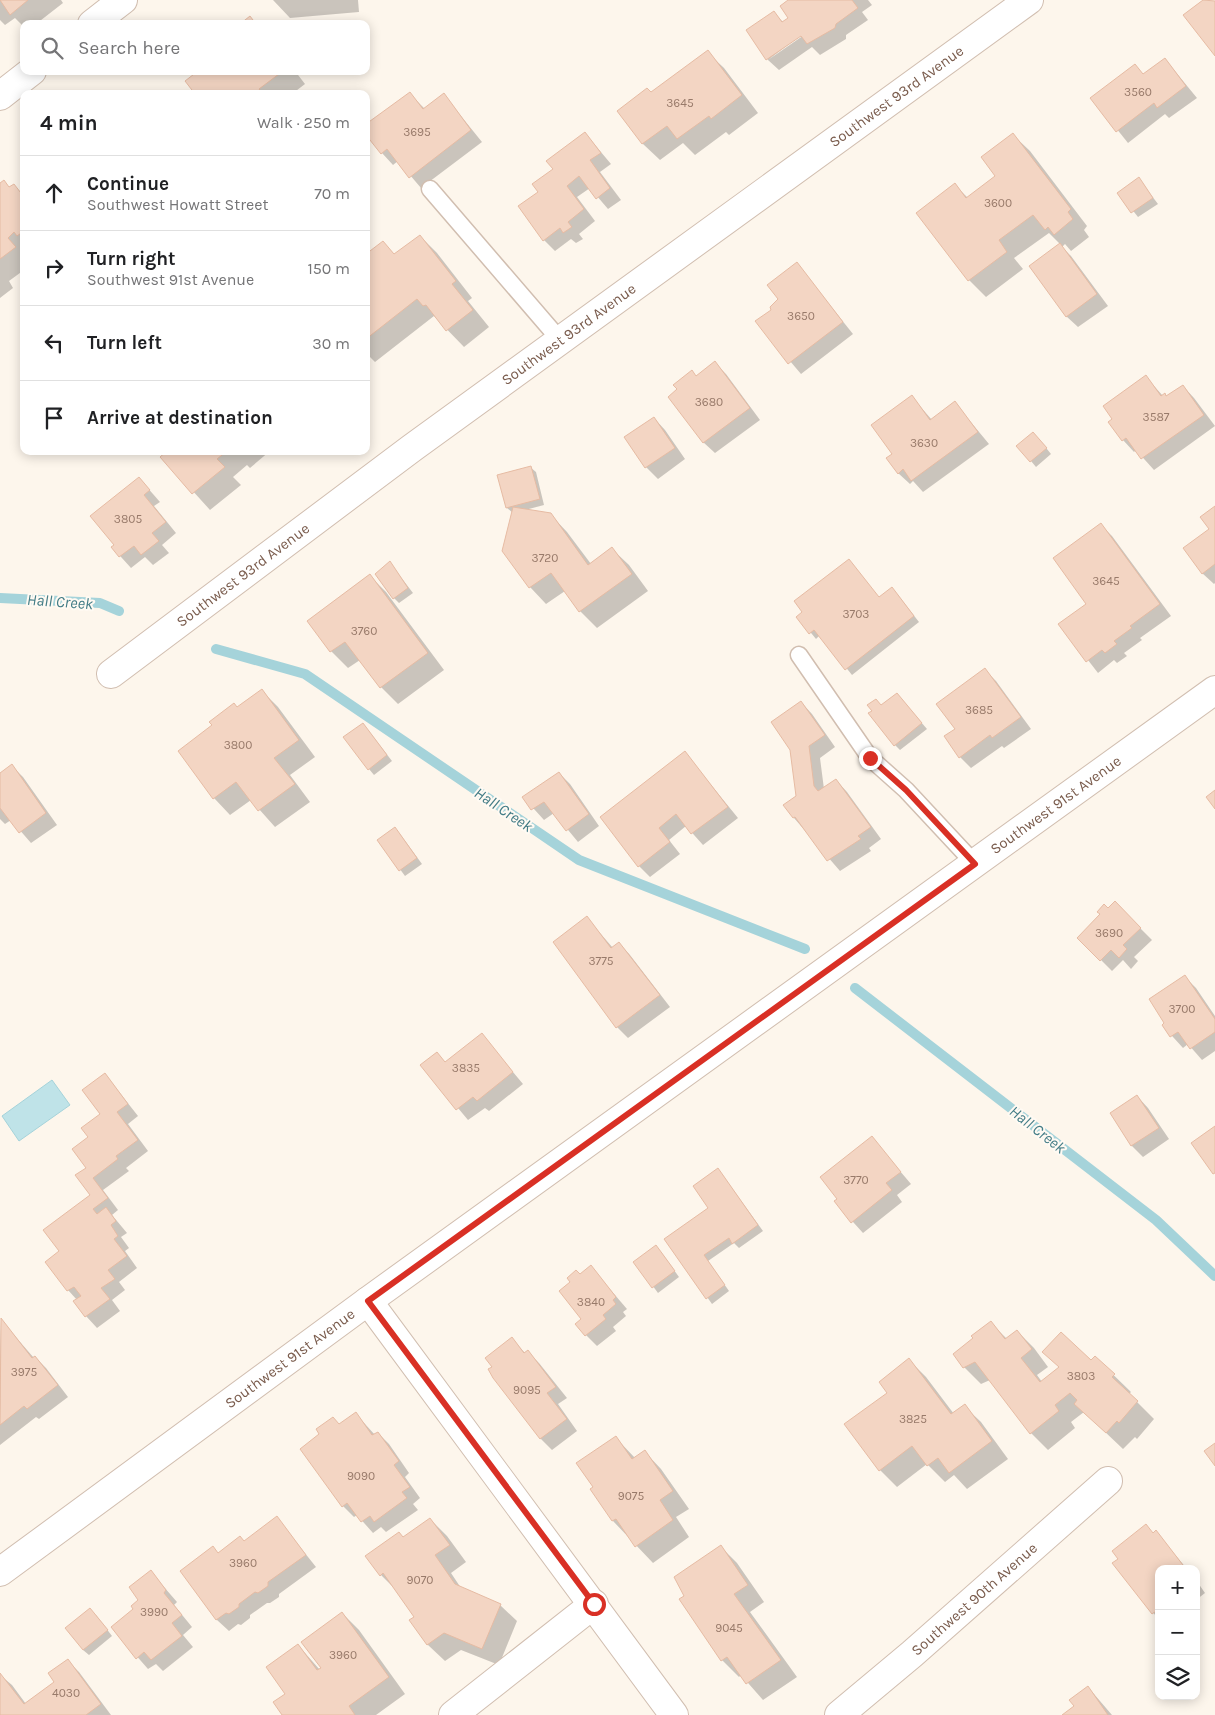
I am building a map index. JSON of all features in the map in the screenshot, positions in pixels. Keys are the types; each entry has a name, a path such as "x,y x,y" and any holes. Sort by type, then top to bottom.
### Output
{"street":[{"path":"97,20 122,0"},
{"name":"Southwest 93rd Avenue","path":"112,674 412,448 1029,0"},
{"path":"0,96 27,75"},
{"name":"Southwest 91st Avenue","path":"0,1572 368,1301 1215,690"},
{"path":"368,1301 594,1604 674,1715"},
{"name":"Southwest 90th Avenue","path":"838,1715 912,1654 1108,1481"},
{"path":"453,1715 594,1604"}],"lane":[{"path":"430,189 560,340"},
{"path":"799,654 870,758 906,790 975,864"}],"water":[{"path":"52,1080 70,1105 19,1141 2,1116"}],"building":[{"path":"0,0 28,0 10,15"},
{"path":"788,0 852,0 858,8 836,24 835,28 807,44 801,36 766,60 746,30 774,11 782,22 788,18 780,6"},
{"path":"1203,0 1215,1 1215,56 1183,15"},
{"path":"250,16 253,20 245,20"},
{"path":"708,50 742,95 711,119 709,116 677,139 667,126 642,144 617,111 647,88 651,92"},
{"path":"1165,58 1186,86 1157,108 1154,103 1116,132 1090,98 1135,64 1143,74"},
{"path":"193,75 278,75 260,90 192,90 185,81"},
{"path":"410,92 423,109 444,93 471,130 409,178 387,149 381,154 370,140 370,121"},
{"path":"585,132 601,153 590,160 610,188 596,199 579,176 567,186 584,209 568,222 572,227 563,233 560,228 543,241 518,206 538,192 532,184 553,169 546,161"},
{"path":"1013,133 1071,209 1068,212 1073,219 1054,235 1048,227 1045,230 1033,215 999,240 1007,252 968,281 916,213 955,183 966,198 995,176 981,157"},
{"path":"1139,177 1153,198 1131,213 1117,193"},
{"path":"4,180 9,187 14,184 20,192 20,234 17,236 14,232 8,238 16,247 0,259 0,183"},
{"path":"420,235 456,281 452,284 473,310 446,331 426,305 423,306 417,299 370,336 370,251 383,241 394,254"},
{"path":"1060,243 1097,294 1066,317 1029,266"},
{"path":"797,262 843,322 788,364 755,321 771,310 770,307 778,299 767,285"},
{"path":"715,361 750,408 703,443 668,397 677,389 673,385 692,370 696,376"},
{"path":"1146,375 1161,396 1165,393 1166,396 1183,385 1204,415 1141,459 1126,438 1122,441 1108,422 1112,419 1103,406"},
{"path":"912,395 930,420 955,401 978,432 911,481 903,469 898,474 886,458 892,454 871,425"},
{"path":"654,417 675,448 645,468 624,437"},
{"path":"1033,432 1047,448 1030,462 1016,446"},
{"path":"162,455 222,455 217,459 225,467 192,494 160,457"},
{"path":"531,466 540,499 506,508 497,475"},
{"path":"139,477 150,490 144,495 166,522 152,533 159,541 141,555 134,546 119,557 111,547 114,545 90,516"},
{"path":"1215,506 1215,564 1202,574 1183,548 1209,529 1200,517"},
{"path":"513,507 551,513 588,565 612,547 632,574 579,612 551,573 529,588 502,551"},
{"path":"1101,523 1160,604 1130,626 1132,628 1114,641 1117,644 1105,653 1102,650 1086,662 1058,624 1086,604 1053,558"},
{"path":"849,559 879,597 892,587 914,616 845,670 814,630 809,634 796,617 802,612 794,601"},
{"path":"390,561 408,588 393,599 375,574"},
{"path":"370,574 428,653 380,688 345,642 330,652 307,621"},
{"path":"985,668 1021,717 992,738 990,735 959,758 944,736 955,729 936,704"},
{"path":"262,689 299,740 274,758 295,784 258,811 236,782 213,799 178,751 212,725 209,722 234,703 237,707"},
{"path":"897,693 922,723 894,746 868,713 872,711 867,705 876,699 881,705"},
{"path":"801,701 825,735 809,746 814,786 818,791 836,779 871,827 858,836 861,839 827,861 795,817 793,818 783,805 796,796 790,750 771,722"},
{"path":"363,723 387,755 368,770 343,737"},
{"path":"685,751 728,807 691,834 676,814 659,828 670,842 638,867 600,817"},
{"path":"12,764 46,813 19,833 0,808 0,773"},
{"path":"559,772 589,814 566,831 544,802 531,810 522,797"},
{"path":"1215,790 1215,809 1206,797"},
{"path":"395,827 417,858 399,871 377,840"},
{"path":"1115,901 1141,928 1123,945 1127,949 1119,958 1111,950 1100,961 1077,938 1100,914 1097,912 1104,904 1108,908"},
{"path":"587,916 611,948 619,942 660,995 616,1028 553,942"},
{"path":"1185,975 1215,1019 1215,1032 1190,1049 1178,1032 1170,1037 1162,1025 1164,1023 1149,999"},
{"path":"482,1033 513,1072 477,1101 473,1097 456,1110 420,1065 437,1052 445,1062"},
{"path":"105,1073 128,1104 117,1112 138,1140 116,1156 118,1159 93,1178 108,1198 93,1209 97,1214 106,1207 116,1221 111,1225 118,1236 114,1239 127,1256 108,1270 115,1279 101,1288 110,1299 85,1317 73,1301 81,1296 74,1287 67,1291 45,1262 59,1251 43,1230 90,1195 75,1175 86,1168 72,1149 88,1137 81,1128 100,1114 82,1090"},
{"path":"1137,1095 1159,1128 1131,1146 1110,1113"},
{"path":"1215,1126 1215,1173 1213,1174 1191,1143"},
{"path":"872,1136 901,1172 886,1183 892,1190 851,1223 834,1201 837,1199 820,1177"},
{"path":"718,1168 758,1225 732,1244 729,1238 704,1255 725,1285 706,1299 664,1239 708,1208 693,1186"},
{"path":"656,1245 675,1271 652,1288 633,1262"},
{"path":"591,1265 616,1297 613,1300 616,1304 603,1315 606,1319 585,1336 575,1324 581,1319 559,1291 570,1282 567,1278 576,1270 580,1274"},
{"path":"1,1318 32,1358 35,1356 58,1385 27,1409 24,1406 0,1425"},
{"path":"991,1321 1005,1339 1017,1330 1032,1349 1021,1358 1040,1382 1059,1367 1042,1352 1061,1332 1091,1360 1095,1356 1115,1374 1112,1377 1138,1401 1119,1423 1117,1421 1106,1433 1074,1404 1077,1400 1070,1393 1055,1405 1059,1411 1030,1434 975,1362 963,1368 953,1354 973,1338 971,1336"},
{"path":"512,1337 524,1353 528,1350 556,1387 547,1393 567,1419 540,1439 488,1369 492,1367 485,1358"},
{"path":"909,1358 951,1414 965,1404 992,1441 949,1473 938,1458 927,1466 912,1446 879,1471 844,1424 887,1393 879,1382"},
{"path":"356,1412 372,1435 378,1432 399,1461 394,1465 410,1487 402,1492 407,1498 374,1522 370,1516 361,1522 347,1503 342,1507 300,1449 319,1434 316,1429 333,1417 339,1424"},
{"path":"616,1436 632,1459 645,1450 673,1491 660,1500 673,1520 635,1547 616,1519 612,1521 590,1489 593,1487 576,1463"},
{"path":"1215,1443 1215,1466 1204,1451"},
{"path":"277,1516 306,1555 268,1582 268,1586 258,1593 255,1592 239,1604 239,1607 216,1620 180,1571 213,1546 218,1553 240,1536 244,1541"},
{"path":"430,1518 450,1545 435,1555 455,1584 501,1604 482,1649 444,1633 427,1645 409,1620 414,1617 383,1573 380,1576 365,1556 399,1532 403,1537"},
{"path":"1146,1524 1153,1533 1156,1530 1183,1565 1155,1565 1155,1612 1152,1614 1112,1563 1118,1559 1112,1551"},
{"path":"721,1545 748,1585 734,1594 781,1660 746,1684 727,1657 721,1661 679,1599 684,1596 674,1577"},
{"path":"151,1570 166,1590 164,1593 182,1615 172,1623 182,1636 151,1660 144,1652 136,1659 111,1627 133,1609 131,1606 138,1600 129,1587"},
{"path":"90,1608 108,1630 83,1650 65,1628"},
{"path":"342,1612 389,1677 349,1706 355,1715 282,1715 273,1702 285,1694 266,1667 298,1644 317,1670 321,1668 301,1642"},
{"path":"68,1659 101,1704 86,1715 0,1715 0,1673 24,1704 54,1682 48,1673"},
{"path":"1088,1686 1108,1715 1062,1715 1074,1706 1069,1700"}],"waterway":[{"name":"Hall Creek","path":"0,598 100,603 119,611"},
{"name":"Hall Creek","path":"216,649 305,674 579,860 805,949"},
{"name":"Hall Creek","path":"855,988 1156,1220 1215,1276"}],"route":[{"path":"594,1604 368,1301 975,864 906,790 870,758"}]}
